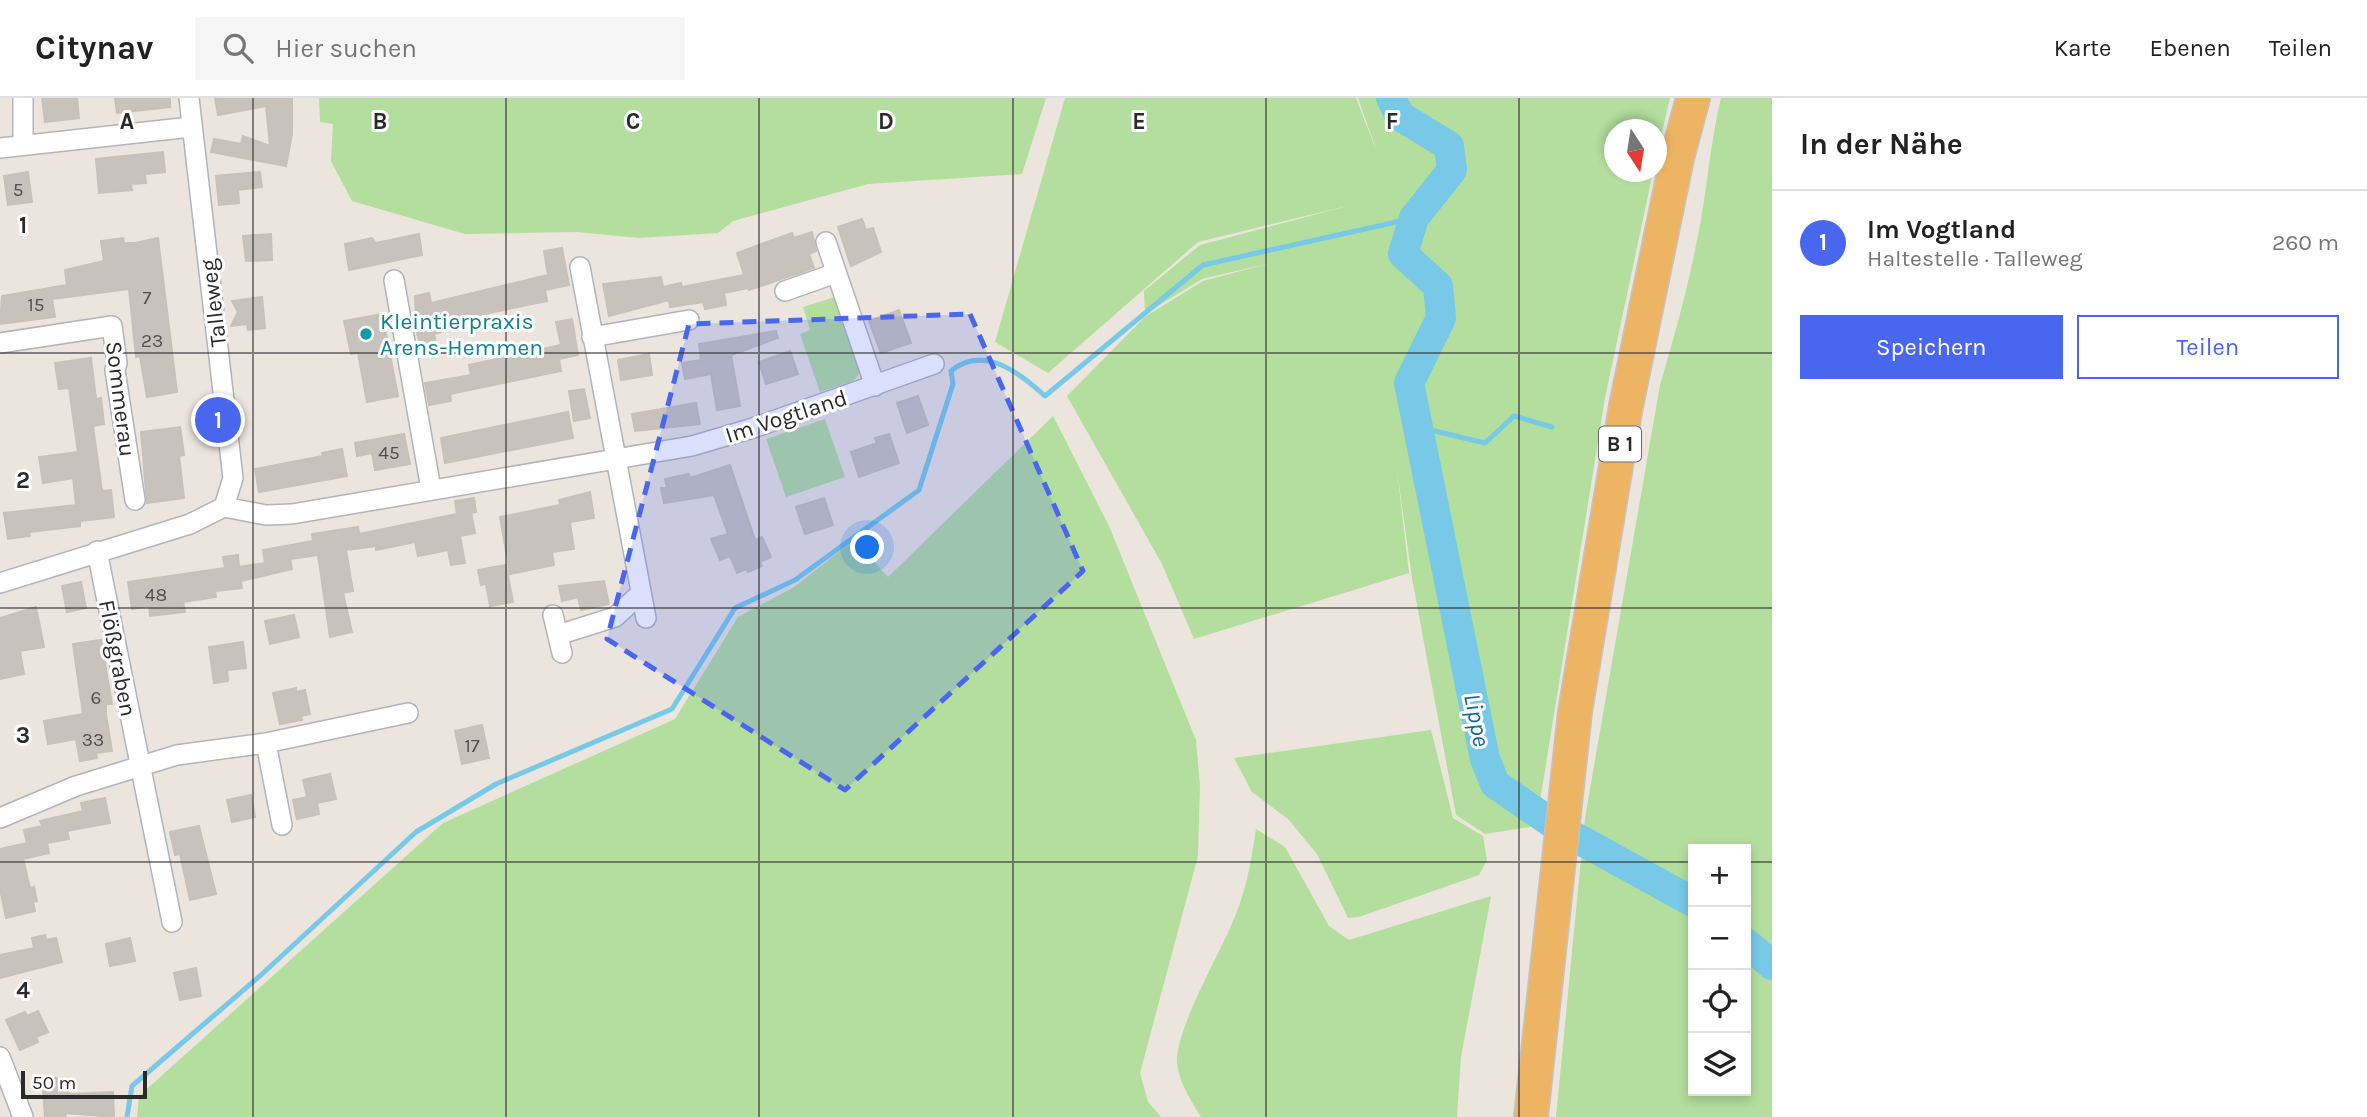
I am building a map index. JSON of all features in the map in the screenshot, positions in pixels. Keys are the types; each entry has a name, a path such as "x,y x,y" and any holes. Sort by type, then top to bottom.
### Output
{"highway":[{"name":"B 1","path":"1531,1117 1564,793 1626,406 1677,158 1693,98"}],"street":[{"path":"23,98 23,145"},
{"name":"Talleweg","path":"189,98 233,478 224,507"},
{"path":"0,148 191,127"},
{"name":"Im Vogtland","path":"825,242 875,386"},
{"path":"580,267 646,618"},
{"path":"785,291 836,273"},
{"path":"394,280 431,489"},
{"path":"592,337 689,320"},
{"name":"Sommerau","path":"0,343 112,326 117,363 115,370 135,500"},
{"name":"Im Vogtland","path":"224,507 267,515 292,514 692,446 934,364"},
{"path":"0,583 190,524 224,507"},
{"name":"Flößgraben","path":"97,551 172,922"},
{"path":"554,615 560,644 615,617 641,593"},
{"path":"0,818 76,786 177,755 266,743 408,713"},
{"path":"266,743 282,825"},
{"path":"0,1057 23,1117"}],"highlighted area":[{"path":"970,314 1083,571 845,790 607,639 689,324"}],"green space":[{"path":"319,98 1046,98 1022,174 868,184 733,221 718,233 639,238 577,232 465,234 352,201 331,161 333,124 320,122"},
{"path":"1065,98 1356,98 1378,155 1358,98 1670,98 1665,119 1604,119 1604,182 1651,182 1605,398 1536,826 1485,834 1456,815 1412,578 1397,470 1409,573 1194,639 1162,564 1067,396 1146,316 1203,281 1275,262 1202,279 1145,314 1144,291 1200,245 1351,205 1198,242 1048,373 995,342"},
{"path":"1721,98 1772,98 1772,1117 1556,1117 1585,818 1660,385 1692,262"},
{"path":"838,296 863,369 853,381 820,392 800,334 810,330 803,307"},
{"path":"1053,416 1109,526 1196,740 1200,786 1198,856 1140,1073 1148,1102 1161,1117 137,1117 139,1096 443,823 675,719 738,617 794,587 854,540 888,577"},
{"path":"825,419 845,477 786,497 766,439"},
{"path":"1431,730 1453,818 1483,836 1487,860 1479,875 1359,917 1348,918 1317,854 1288,819 1252,792 1234,758"},
{"path":"1256,829 1285,847 1329,926 1349,940 1491,896 1461,1057 1457,1117 1201,1117 1179,1073 1179,1044 1191,1011 1240,904"}],"building":[{"path":"42,98 77,98 79,118 45,122"},
{"path":"115,98 170,98 170,107 117,113"},
{"path":"215,98 292,98 292,134 286,166 211,152 214,139 241,144 243,136 270,146 266,106 218,115"},
{"path":"163,152 165,172 145,174 146,183 131,184 132,190 99,193 96,159"},
{"path":"28,172 32,202 8,205 4,176"},
{"path":"260,172 262,187 238,190 239,203 219,205 216,176"},
{"path":"862,219 866,230 873,228 881,252 851,266 838,227"},
{"path":"812,232 816,251 809,254 814,268 749,290 748,288 724,293 726,305 705,309 703,302 670,307 669,300 609,316 603,284 661,277 663,287 681,283 682,287 744,275 737,253 792,233 794,238"},
{"path":"271,234 272,260 246,261 243,236"},
{"path":"419,234 422,255 349,270 345,244 372,238 376,243"},
{"path":"123,238 124,243 135,243 158,238 177,392 147,397 140,356 136,357 129,289 52,299 55,317 0,324 2,296 67,285 65,270 104,261 101,241"},
{"path":"562,248 569,285 545,290 547,301 440,323 441,332 434,334 436,344 421,347 414,322 415,296 429,293 431,303 548,275 544,251"},
{"path":"262,297 265,328 248,330 247,324 231,326 238,312 232,301"},
{"path":"899,310 911,343 881,353 869,321"},
{"path":"382,314 398,396 367,402 358,353 351,354 344,321"},
{"path":"572,319 578,355 559,359 561,371 450,394 451,401 429,405 425,383 471,375 469,365 561,345 556,322"},
{"path":"776,331 778,338 731,355 740,406 717,410 711,374 685,379 682,363 701,360 699,344"},
{"path":"790,351 798,374 766,384 759,362"},
{"path":"649,354 652,375 621,380 618,360"},
{"path":"91,358 96,399 101,398 104,424 93,426 102,491 111,490 114,517 80,521 80,526 29,532 30,536 8,539 4,513 76,505 73,478 43,483 39,457 78,452 69,388 59,389 55,363"},
{"path":"584,389 590,418 574,421 569,391"},
{"path":"918,396 928,425 907,433 897,403"},
{"path":"696,403 700,424 635,431 632,414"},
{"path":"568,412 573,438 445,463 441,438"},
{"path":"180,427 184,455 179,456 184,498 147,503 141,432"},
{"path":"404,434 410,464 375,470 372,453 357,456 355,443"},
{"path":"889,434 899,463 859,477 851,452 877,443 875,438"},
{"path":"342,449 347,476 259,492 255,469 323,456 322,453"},
{"path":"730,465 755,540 762,537 771,557 760,562 762,566 748,572 746,569 737,573 730,556 720,560 711,539 728,534 714,495 664,503 661,488 667,488 665,479 689,474 690,478"},
{"path":"590,492 594,518 570,522 574,549 552,552 554,565 510,574 500,517 560,505 559,500"},
{"path":"474,498 476,512 471,513 475,533 460,536 465,563 451,565 448,550 418,556 415,542 376,550 376,546 346,550 353,591 343,593 352,632 330,637 318,555 290,559 292,569 241,581 242,588 215,591 216,597 183,602 185,612 150,616 149,606 132,609 128,582 225,568 223,557 238,555 239,567 265,563 263,550 313,541 312,534 358,527 359,534 457,514 455,501"},
{"path":"824,498 833,525 805,534 796,507"},
{"path":"506,565 513,602 490,606 486,584 481,585 478,570"},
{"path":"604,581 609,604 581,610 578,597 562,601 559,586"},
{"path":"81,582 86,608 67,612 62,586"},
{"path":"36,607 44,647 20,651 24,674 0,679 0,618"},
{"path":"294,615 299,637 270,644 265,621"},
{"path":"101,640 112,704 106,704 112,751 96,753 97,758 80,761 76,739 48,744 44,721 83,714 73,644"},
{"path":"243,642 246,668 227,670 228,681 214,683 209,647"},
{"path":"296,688 296,692 305,690 310,714 301,716 302,720 280,724 273,693"},
{"path":"482,725 489,758 462,764 455,731"},
{"path":"330,774 336,799 317,803 319,814 297,819 293,800 307,797 303,780"},
{"path":"251,795 255,817 232,822 227,800"},
{"path":"105,798 110,823 67,831 69,839 47,843 49,853 23,859 30,888 34,887 37,901 33,902 35,911 6,918 0,889 0,849 27,843 24,830 42,826 40,821 83,811 81,803"},
{"path":"199,826 216,894 190,900 180,854 175,855 170,832"},
{"path":"45,935 46,940 56,938 62,962 0,978 0,955 34,948 32,938"},
{"path":"130,938 135,961 110,966 106,944"},
{"path":"196,968 201,996 180,1000 174,973"},
{"path":"38,1011 48,1032 36,1037 38,1042 20,1050 6,1020 25,1012 27,1016"},
{"path":"53,1078 68,1079 69,1094 113,1092 114,1117 65,1113 66,1117 45,1117 43,1091 53,1090"}],"waterway":[{"name":"Lippe","path":"1391,98 1400,116 1449,146 1452,170 1414,218 1403,254 1438,286 1441,318 1409,383 1485,759 1495,784 1562,830 1688,899"},
{"path":"127,1117 132,1086 261,975 416,832 496,784 672,709 735,608 795,580 919,490 953,384 951,371 963,363 988,361 1013,371 1045,396 1203,265 1414,218"},
{"name":"Lippe","path":"1418,427 1485,443 1514,416 1552,427"},
{"name":"Lippe","path":"1751,947 1772,965"}],"place":[{"name":"Kleintierpraxis Arens-Hemmen","path":"366,334"},
{"name":"Im Vogtland","path":"218,420"}]}
